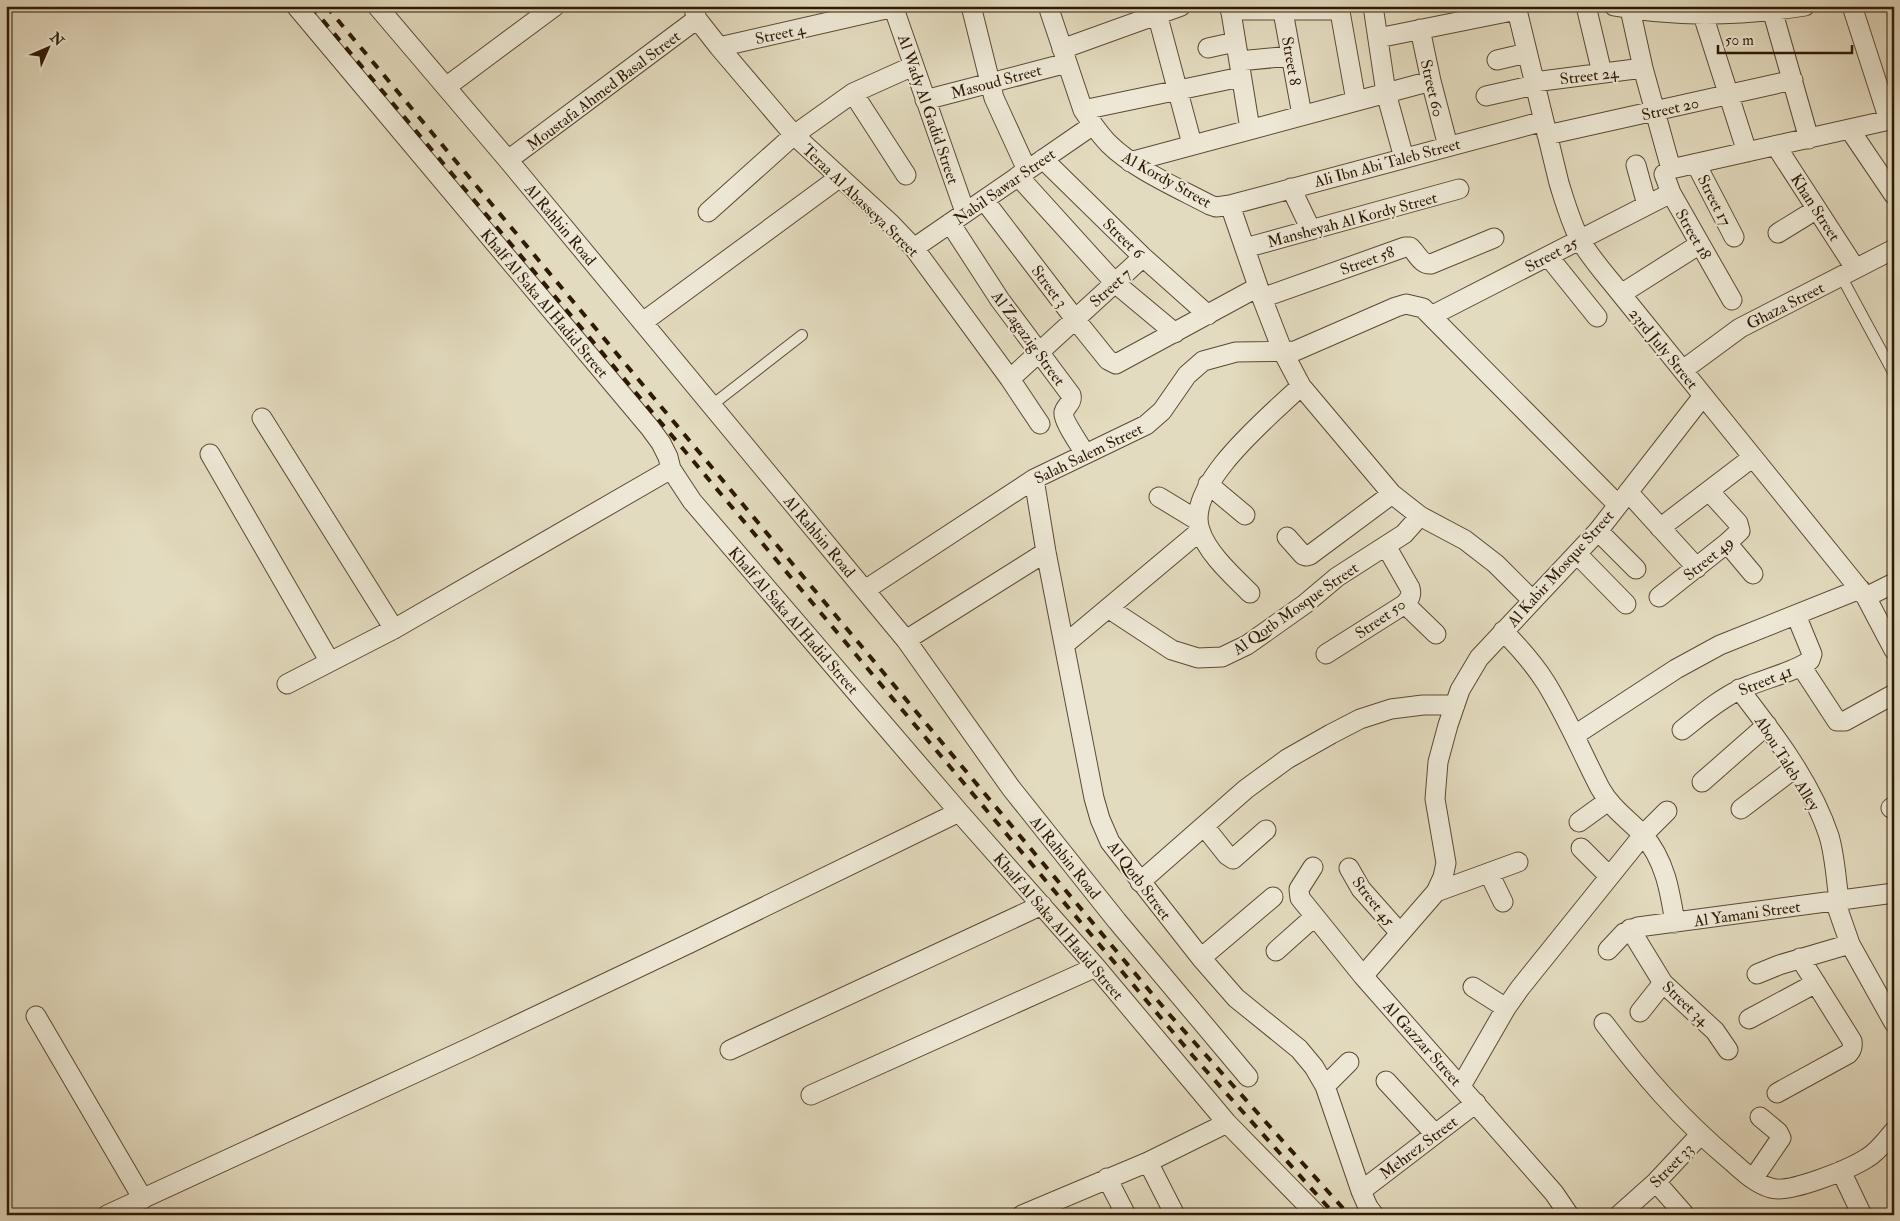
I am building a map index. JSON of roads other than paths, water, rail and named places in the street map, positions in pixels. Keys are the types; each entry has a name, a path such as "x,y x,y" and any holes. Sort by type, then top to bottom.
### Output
{"street":[{"name":"Khalf Al Saka Al Hadid Street","path":"296,6 650,428 661,443 668,457 671,469 692,501 959,812 1096,967 1227,1124 1315,1214"},
{"name":"Al Rahbin Road","path":"377,6 508,160 906,640 1011,788 1117,921 1248,1077"},
{"path":"446,87 555,6"},
{"path":"971,6 992,82 994,98 1022,173 1115,283 1174,333 1208,315 1260,292"},
{"name":"Al Kordy Street","path":"1048,6 1088,117 1109,145 1130,162 1210,205 1230,205"},
{"name":"Masoud Street","path":"925,100 992,82 1065,56 1156,11 1181,6"},
{"path":"1373,6 1386,93 1404,158"},
{"path":"1586,6 1602,73"},
{"path":"1805,6 1712,12 1619,7 1643,68 1671,169 1850,130 1891,119 1852,6"},
{"name":"Street 4","path":"719,47 828,14 895,7"},
{"name":"Al Wady Al Gadid Street","path":"895,7 913,66 965,212"},
{"path":"1250,129 1230,8 1339,8 1356,101"},
{"name":"Street 8","path":"1282,8 1302,115"},
{"path":"1378,38 1516,8"},
{"name":"23rd July Street","path":"1516,8 1567,212 1580,239 1621,294 1863,593 1894,650"},
{"path":"1772,9 1809,139"},
{"path":"1156,11 1192,144"},
{"path":"1712,12 1728,95 1747,152"},
{"name":"Teraa Al Abasseya Street","path":"695,13 719,47 794,135 914,248 1010,379 1040,424"},
{"name":"Moustafa Ahmed Basal Street","path":"508,160 695,13"},
{"name":"Street 60","path":"1420,29 1448,146"},
{"path":"1208,48 1235,42"},
{"path":"1497,60 1527,53"},
{"path":"1088,117 1240,69 1291,56"},
{"path":"708,212 794,135 853,93 913,66"},
{"name":"Street 24","path":"1486,96 1535,84 1643,68"},
{"path":"1130,162 1431,80"},
{"name":"Street 20","path":"1546,128 1655,111 1793,80"},
{"path":"853,93 906,175"},
{"name":"Nabil Sawar Street","path":"914,248 1043,159 1088,117"},
{"name":"Ali Ibn Abi Taleb Street","path":"1230,205 1448,146 1546,128"},
{"path":"1850,130 1894,195"},
{"name":"Khan Street","path":"1776,146 1817,209 1848,272"},
{"name":"Street 6","path":"1043,159 1143,257 1208,315"},
{"name":"Street 17","path":"1696,164 1734,237"},
{"path":"1636,165 1647,205"},
{"name":"Street 18","path":"1671,169 1664,174 1671,194 1732,300"},
{"path":"642,322 840,177"},
{"path":"1291,188 1311,230"},
{"name":"Mansheyah Al Kordy Street","path":"1245,248 1459,189"},
{"name":"Street 25","path":"1427,312 1548,256 1671,194"},
{"name":"Street 3","path":"984,200 1108,360 1116,364 1122,363 1174,333"},
{"path":"1230,205 1283,352 1301,386 1392,494 1420,516 1465,540 1496,564 1532,600"},
{"path":"1778,233 1817,209"},
{"name":"Al Zagazig Street","path":"950,223 1000,300 1071,395 1071,402 1065,410 1064,417 1085,454"},
{"name":"Street 58","path":"1260,292 1405,247 1410,247 1423,262 1431,264 1494,238"},
{"path":"1621,294 1700,244"},
{"name":"Ghaza Street","path":"1683,370 1740,328 1894,249"},
{"path":"1548,256 1596,317"},
{"name":"Street 7","path":"1010,379 1143,257"},
{"name":"Salah Salem Street","path":"865,590 1034,479 1146,425 1162,411 1186,376 1203,361 1236,352 1283,352 1295,350 1406,304 1427,312"},
{"path":"1427,312 1623,498 1660,528 1697,568"},
{"path":"1250,593 1220,562 1206,543 1199,525 1200,504 1208,484 1220,466 1301,386"},
{"name":"Al Kabir Mosque Street","path":"1436,892 1443,877 1446,863 1435,799 1438,762 1460,690 1479,658 1598,531 1703,396"},
{"path":"262,418 394,629"},
{"path":"210,454 330,662"},
{"path":"1660,528 1753,457"},
{"path":"287,684 394,629 671,469"},
{"name":"Al Qotb Street","path":"1034,479 1064,645 1100,819 1110,842 1201,958 1236,998 1299,1049 1314,1067 1325,1086 1361,1191"},
{"path":"1208,484 1245,515"},
{"name":"Street 49","path":"1659,597 1737,535 1740,527 1709,491"},
{"path":"1287,538 1306,556 1392,494"},
{"path":"1159,497 1199,525"},
{"name":"Al Qotb Mosque Street","path":"1108,608 1172,650 1198,658 1222,657 1246,646 1305,604 1337,577 1404,534 1420,516"},
{"path":"1064,645 1108,608 1199,525"},
{"path":"1598,531 1636,569"},
{"path":"1727,543 1753,574"},
{"name":"Street 50","path":"1326,654 1405,604 1412,594 1386,546"},
{"path":"906,640 1046,552"},
{"path":"1577,554 1626,604"},
{"path":"1575,735 1661,678 1720,645 1796,615 1894,583"},
{"path":"1405,604 1436,634"},
{"name":"Street 41","path":"1682,730 1739,689 1807,663 1812,657 1796,615"},
{"path":"1503,631 1528,657 1546,682 1608,801 1643,835 1660,858 1668,883 1675,923"},
{"path":"1801,666 1838,721 1845,721 1894,694"},
{"name":"Abou Taleb Alley","path":"1739,689 1767,725 1819,810 1829,838 1837,900 1850,944 1894,1023"},
{"path":"1140,882 1246,789 1287,759 1360,719 1391,709 1422,705 1455,705"},
{"path":"1702,782 1767,725"},
{"path":"1741,809 1795,768"},
{"path":"1579,822 1608,801"},
{"path":"1461,1086 1506,1008 1520,988 1643,835 1667,811"},
{"path":"107,1215 469,1048 959,812"},
{"path":"1204,826 1226,855 1233,858 1266,830"},
{"path":"1581,848 1609,876"},
{"path":"1363,976 1436,892 1518,862"},
{"name":"Al Gazzar Street","path":"1313,867 1298,894 1314,917 1363,976 1554,1192 1570,1215"},
{"name":"Street 45","path":"1349,868 1361,889 1400,933"},
{"path":"1489,873 1503,902"},
{"name":"Al Yamani Street","path":"1630,929 1894,893"},
{"path":"1201,958 1273,897"},
{"path":"730,1050 1042,905"},
{"path":"1276,951 1314,917"},
{"path":"1608,950 1630,929"},
{"name":"Street 34","path":"1630,929 1663,984 1715,1031 1728,1050"},
{"path":"1757,974 1800,958 1850,944"},
{"path":"1777,1093 1852,1050 1852,1040 1800,958"},
{"path":"811,1095 1096,967"},
{"path":"1749,1019 1816,983"},
{"path":"1640,1012 1663,984"},
{"path":"1473,987 1506,1008"},
{"path":"36,1016 143,1199"},
{"path":"1604,1023 1659,1092 1700,1135 1759,1182 1772,1189 1787,1188 1841,1171 1869,1157 1894,1131"},
{"path":"1325,1086 1349,1062"},
{"path":"1386,1081 1435,1134"},
{"name":"Mehrez Street","path":"1361,1191 1476,1103"},
{"path":"1759,1182 1781,1138 1778,1132 1760,1117"},
{"path":"1022,1215 1148,1162 1227,1124"},
{"name":"Street 33","path":"1618,1215 1656,1182 1700,1135"},
{"path":"1148,1162 1175,1215"},
{"path":"1841,1171 1860,1214"},
{"path":"1107,1178 1126,1215"},
{"path":"1656,1182 1685,1215"},
{"path":"1361,1191 1374,1215"}],"lane":[{"path":"1848,272 1894,374"},
{"path":"712,406 802,335"}],"railway":[{"path":"311,6 1193,1056 1335,1215"},
{"path":"326,6 1169,1014 1349,1215"}]}
